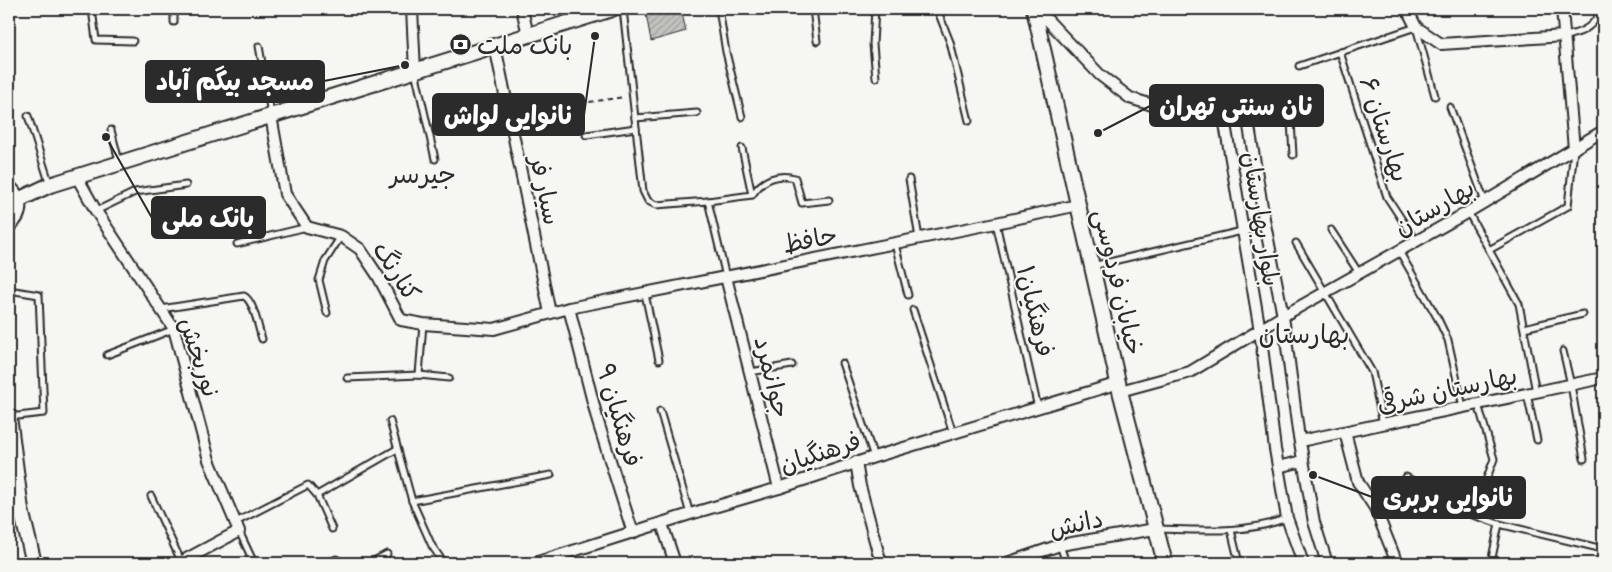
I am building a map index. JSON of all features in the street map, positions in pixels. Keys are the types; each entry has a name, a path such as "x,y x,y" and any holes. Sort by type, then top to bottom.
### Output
{"main road":[{"path":"18,200 50,185 612,9"},
{"name":"خیابان فردوسی","path":"1035,9 1120,387 1165,563"},
{"path":"9,188 18,200 18,212 9,224"},
{"path":"9,417 21,510 34,563"}],"street":[{"path":"412,9 415,71"},
{"path":"522,9 528,35"},
{"path":"1035,9 1100,75 1130,98 1164,109 1224,118 1247,114"},
{"path":"1407,9 1416,27 1440,44 1565,36"},
{"path":"1562,9 1574,149"},
{"name":"سیار فر","path":"495,46 550,313"},
{"name":"بلوار بهارستان","path":"1247,114 1264,219 1283,316 1303,461 1314,522 1327,563"},
{"path":"271,116 285,194 307,226"},
{"name":"بلوار بهارستان","path":"1224,118 1260,331 1286,518 1303,563"},
{"name":"بهارستان","path":"1260,331 1283,316 1468,212 1603,130"},
{"name":"نوربخش","path":"77,177 96,211 174,329 209,460 237,526"},
{"name":"حافظ","path":"550,313 895,244 1078,205"},
{"path":"1242,232 1264,219"},
{"name":"کنارنگ","path":"307,226 341,236 360,249 378,276 401,320 423,324 494,329 550,313"},
{"name":"جوانمرد","path":"726,277 779,488"},
{"name":"فرهنگیان ۹","path":"569,308 598,422 633,533"},
{"name":"فرهنگیان","path":"539,563 856,462 1038,408 1120,387 1190,372 1260,331"},
{"name":"بهارستان شرقی","path":"1300,441 1603,378"},
{"path":"1345,432 1358,482 1375,508 1396,563"},
{"path":"1278,468 1303,461"},
{"path":"856,462 860,486 881,563"},
{"path":"662,524 675,563"},
{"path":"180,563 237,526"},
{"name":"دانش","path":"1007,563 1060,545 1155,529"}],"lane":[{"path":"92,9 96,40 134,41"},
{"path":"174,9 174,22"},
{"path":"623,9 643,191 648,201 656,204 708,201 752,195"},
{"path":"719,9 726,52 742,117"},
{"path":"813,9 816,41"},
{"path":"875,9 873,44 876,78"},
{"path":"937,9 950,42 969,121"},
{"path":"1565,36 1580,33 1592,25 1598,16 1596,9"},
{"path":"1299,66 1416,27 1436,96"},
{"path":"259,46 271,116"},
{"name":"بهارستان ۶","path":"1340,52 1387,197 1416,241"},
{"path":"415,71 435,158"},
{"path":"1247,114 1306,100"},
{"path":"1290,104 1293,155"},
{"path":"1450,107 1485,202"},
{"path":"635,118 696,113"},
{"path":"28,116 50,185"},
{"path":"586,135 636,128"},
{"path":"111,130 120,164"},
{"path":"742,148 752,195"},
{"path":"1489,250 1568,206 1574,149"},
{"path":"752,195 757,187 766,180 785,175 794,178 802,203 829,200"},
{"path":"909,179 919,238"},
{"path":"96,211 135,192 186,185"},
{"path":"708,201 726,277"},
{"path":"1468,212 1519,304 1524,328 1537,440"},
{"name":"فرهنگیان۱","path":"996,223 1038,408"},
{"path":"237,244 307,226"},
{"path":"1331,230 1359,274"},
{"path":"1092,266 1242,232"},
{"path":"326,313 319,280 325,261 341,236"},
{"path":"1296,243 1372,372 1383,424"},
{"path":"895,244 908,295"},
{"path":"1399,251 1448,340 1463,407"},
{"path":"9,290 39,295 44,413 9,417"},
{"path":"645,294 658,360"},
{"path":"160,309 244,296 248,298 251,304 262,339"},
{"path":"913,310 953,433"},
{"path":"1524,328 1583,314"},
{"path":"419,375 423,324"},
{"path":"107,355 174,329"},
{"path":"1563,351 1584,459"},
{"path":"842,363 874,457"},
{"path":"750,372 792,366"},
{"path":"347,378 419,375 449,378"},
{"path":"1473,515 1494,459 1478,404"},
{"path":"660,411 690,514"},
{"path":"390,421 412,501 432,546 444,563"},
{"path":"318,495 397,449"},
{"path":"412,501 551,475"},
{"path":"1406,477 1473,515 1499,524 1603,549"},
{"path":"237,526 308,485 318,495 332,529"},
{"path":"151,496 180,563"},
{"path":"1155,529 1231,530 1270,525 1286,518"},
{"path":"1493,563 1492,558 1499,524"},
{"name":"نوربخش","path":"237,526 254,563"},
{"path":"1231,530 1239,563"},
{"path":"1060,545 1066,563"},
{"path":"370,563 388,554"},
{"path":"327,563 336,559 343,563"}],"path":[{"path":"509,113 633,96"}],"building":[{"path":"662,9 681,9 686,31 651,41 646,14"}],"place":[{"name":"نانوایی لواش","path":"595,36"},
{"name":"بانک ملت","path":"461,45"},
{"name":"مسجد بیگم آباد","path":"405,65"},
{"name":"نان سنتی تهران","path":"1098,133"},
{"name":"بانک ملی","path":"106,137"},
{"name":"نانوایی بربری","path":"1313,475"}],"district":[{"name":"جیرسر","path":"423,174"},
{"name":"بهارستان","path":"1304,334"}]}
